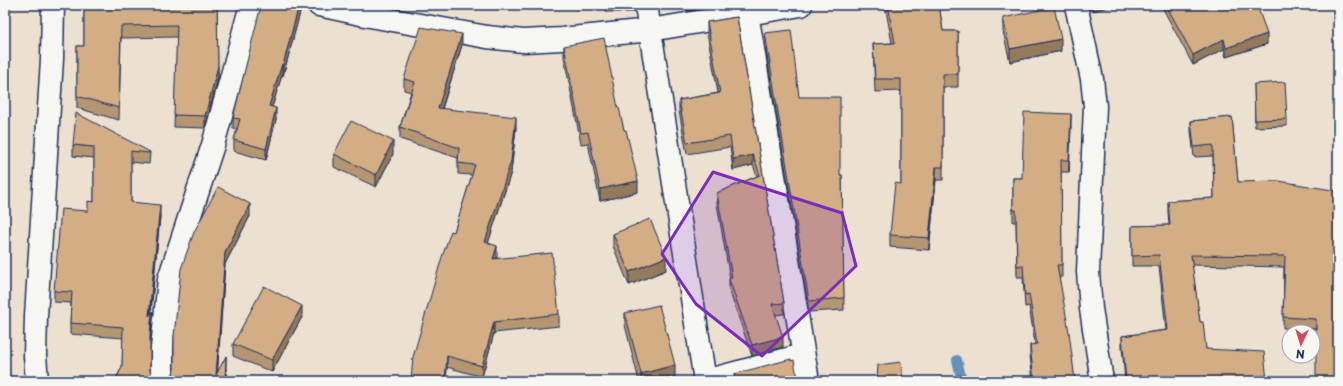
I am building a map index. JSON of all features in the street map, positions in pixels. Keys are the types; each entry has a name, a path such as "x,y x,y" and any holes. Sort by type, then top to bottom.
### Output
{"street":[{"path":"37,381 35,356 36,316 52,59 53,5"},
{"path":"162,381 162,348 169,279 213,145 251,5"},
{"path":"319,5 370,16 487,37 523,41 562,39 650,30 794,6"},
{"path":"646,5 704,381 803,355"},
{"path":"1076,5 1092,79 1095,106 1088,272 1091,309 1102,381"},
{"path":"747,13 808,381"}],"highlighted area":[{"path":"713,172 842,213 856,266 762,356 696,304 662,254"}],"building":[{"path":"5,5 9,77 6,170 5,170"},
{"path":"84,5 217,5 218,66 205,116 174,115 177,25 121,26 119,108 77,96 77,46 84,46"},
{"path":"261,5 299,5 283,65 282,64 269,106 276,108 266,149 234,140 240,119 233,118"},
{"path":"888,5 939,5 943,31 958,31 958,74 943,74 943,167 936,167 929,238 890,235 895,183 901,184 901,79 875,79 873,44 895,43"},
{"path":"1166,5 1257,5 1267,34 1226,48 1224,39 1193,55"},
{"path":"1054,7 1061,39 1010,49 1003,18"},
{"path":"737,17 784,303 772,304 783,337 752,345 729,279 732,278 717,193 760,175 753,155 733,159 730,136 687,143 679,100 720,93 707,22"},
{"path":"421,27 462,34 438,108 516,117 511,161 485,242 497,246 493,259 552,253 559,314 494,322 482,366 447,356 445,381 411,381 413,357 442,257 451,231 454,232 475,165 458,163 459,148 400,127 415,82 404,79"},
{"path":"791,30 799,97 840,97 840,175 842,175 844,298 809,301 765,33"},
{"path":"604,38 618,108 624,130 626,130 638,181 600,189 588,132 581,133 564,46"},
{"path":"1285,82 1287,119 1255,120 1254,84"},
{"path":"1024,112 1071,114 1069,160 1061,160 1062,265 1057,265 1069,332 1075,381 1034,381 1030,345 1037,344 1029,294 1025,295 1023,265 1017,266 1016,210 1013,210 1013,178 1022,178"},
{"path":"76,113 150,152 131,151 131,202 160,205 149,316 152,311 150,370 151,376 155,380 122,381 122,379 116,379 122,367 123,327 70,323 72,292 54,291 61,209 88,211 88,201 94,202 94,147 73,145"},
{"path":"1232,117 1238,182 1279,181 1338,191 1338,381 1316,381 1316,364 1321,364 1321,324 1316,324 1316,319 1283,317 1285,256 1191,255 1200,322 1203,322 1206,349 1264,352 1267,381 1126,381 1122,336 1168,330 1159,255 1132,256 1132,226 1170,225 1168,201 1214,198 1213,145 1194,147 1191,121"},
{"path":"351,121 393,141 376,175 334,154"},
{"path":"218,187 250,204 225,252 216,375 226,356 225,381 188,381 188,379 169,379 173,375 174,369 174,336 181,269 194,232"},
{"path":"650,219 666,257 629,272 613,234"},
{"path":"264,286 302,306 272,360 233,344"},
{"path":"659,305 675,365 641,374 625,313"},
{"path":"791,359 791,361 794,360 800,381 735,381 734,374"},
{"path":"901,362 903,381 877,381 878,365"},
{"path":"5,377 16,377 16,381 5,381"}],"waterway":[{"path":"957,360 962,381"}]}
